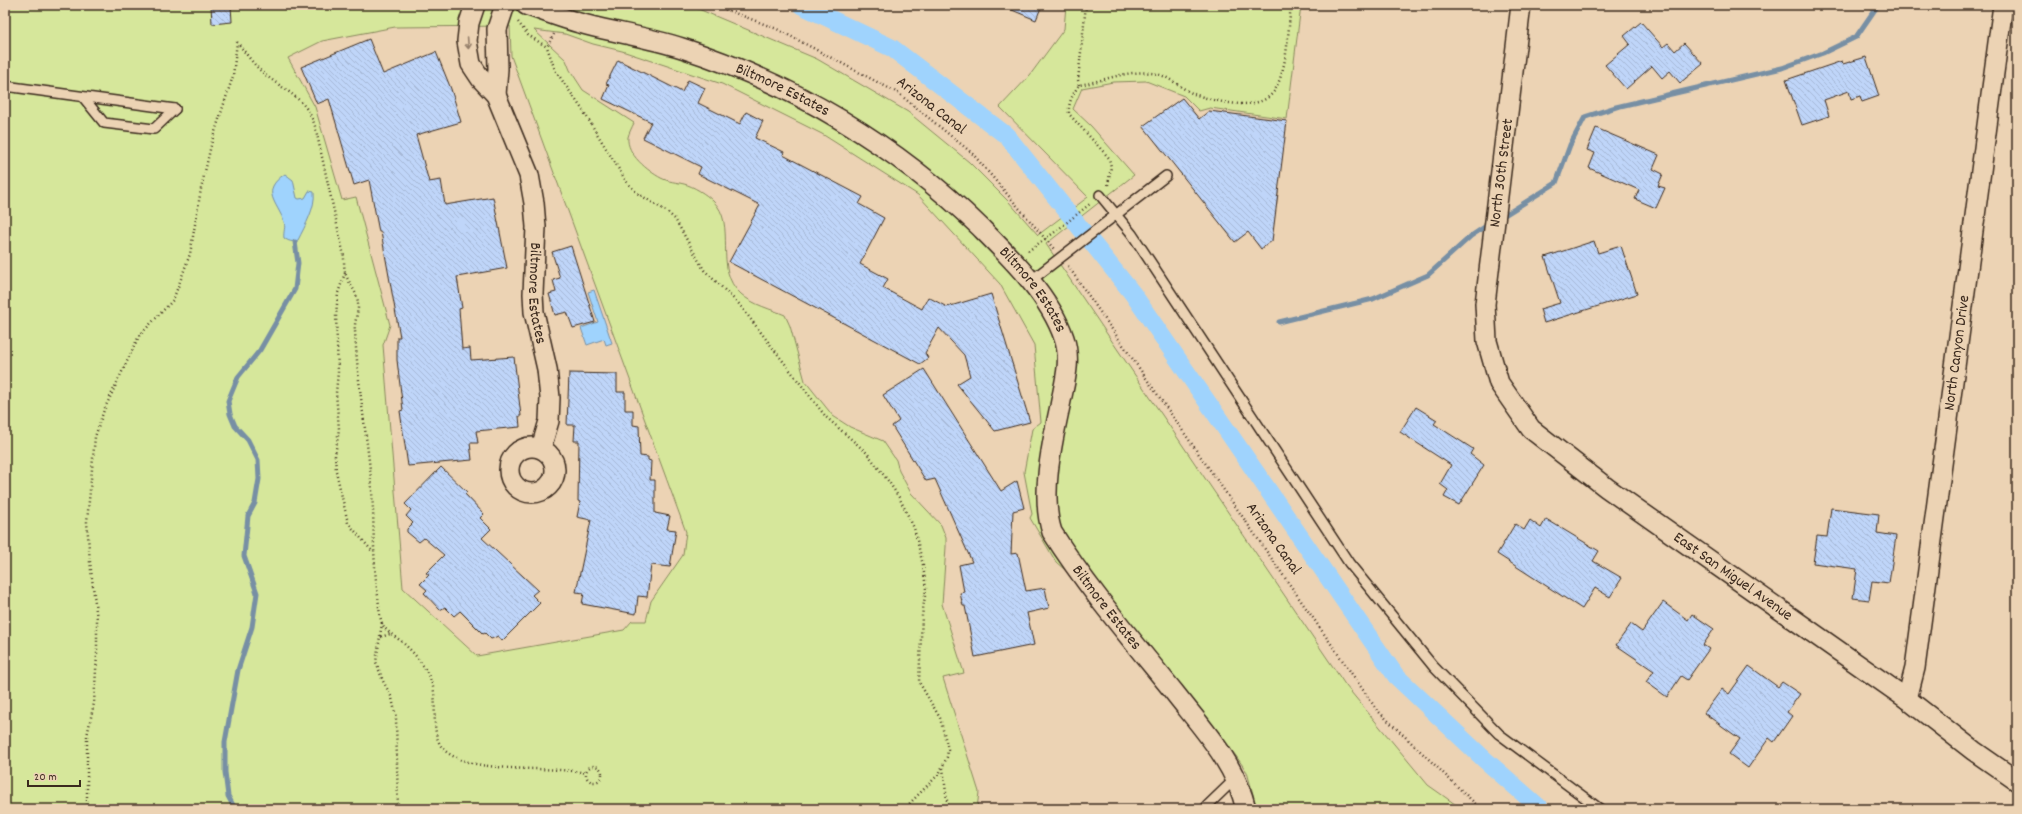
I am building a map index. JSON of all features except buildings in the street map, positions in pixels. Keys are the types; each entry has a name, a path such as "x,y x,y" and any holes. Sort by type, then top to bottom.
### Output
{"street":[{"name":"Biltmore Estates","path":"475,5 469,23 467,41 471,64 480,79 496,95 529,175 534,203 536,227 533,294 534,312 547,369 550,398 549,421 541,448"},
{"name":"North 30th Street","path":"1488,341 1485,304 1521,5"},
{"name":"North Canyon Drive","path":"1907,699 1916,661 2003,5"},
{"name":"Biltmore Estates","path":"496,95 498,69 497,29 515,9 679,47 768,80 818,106 872,138 929,181 993,240 1049,306 1065,339 1067,370 1051,453 1047,490 1052,532 1085,580 1215,744 1236,778 1246,809"},
{"name":"East San Miguel Avenue","path":"1488,341 1499,383 1532,429 1607,488 1907,699 1974,751 2017,781"}],"lane":[{"path":"5,86 176,109 154,129 104,123 83,97"},
{"path":"1029,282 1107,220 1166,176"},
{"path":"1100,195 1132,234 1344,557 1363,582 1433,666 1499,734 1600,809"},
{"path":"1206,809 1207,806 1236,778"}],"path":[{"name":"Arizona Canal","path":"714,5 777,28 898,93 972,153 1056,251"},
{"path":"1046,239 1100,195 1107,186 1112,167 1109,158 1069,114 1068,107 1079,85 1078,80 1086,5"},
{"path":"1079,85 1140,72 1159,74 1185,90 1206,98 1248,105 1267,98 1277,87 1283,61 1291,5"},
{"path":"515,9 528,35 547,47 555,70 582,109 626,181 638,193 666,211 675,219 704,270 738,304 769,346 826,417 867,453 900,499 914,528 923,566 926,589 922,616 919,682 943,725 948,749 939,774 910,803 908,809"},
{"path":"547,47 555,32"},
{"path":"87,809 87,736 94,703 97,654 97,619 87,522 95,437 104,410 139,336 173,300 185,269 190,254 201,189 212,141 233,76 237,42 256,66 300,100 312,116 344,256 345,272 338,293 336,315 338,372 336,393 339,429 335,456 336,471 341,486 348,523 373,552"},
{"name":"Arizona Canal","path":"1067,264 1377,710 1481,809"},
{"path":"345,272 355,291 358,303 354,328 358,386 371,480 374,538 373,552 382,623 381,637 376,654 376,662 383,681 392,698 396,717 398,809"},
{"path":"382,623 390,634 402,642 416,655 425,669 433,687 436,724 440,743 446,752 468,762 485,765 586,772 592,767 596,767 602,772 602,776 596,782 592,782 586,776 586,772"},
{"path":"381,637 390,634"},
{"path":"943,766 948,809"}],"green space":[{"path":"5,5 689,5 817,59 908,112 969,162 1009,202 1038,235 1088,197 1000,107 1030,75 1064,29 1066,5 1301,5 1287,119 1210,108 1199,111 1184,96 1146,81 1113,82 1082,88 1073,109 1091,126 1134,175 1046,244 1346,686 1428,785 1462,809 1257,809 1247,772 1236,756 1144,640 1056,562 1030,518 1032,514 1024,472 1032,429 1041,422 1034,345 1000,284 918,195 822,134 722,84 565,34 534,30 566,60 570,70 583,90 634,123 628,137 628,143 634,156 644,166 661,178 691,187 703,193 713,201 720,211 724,222 726,260 732,284 741,294 751,301 785,315 790,326 805,381 833,416 850,427 883,441 896,460 899,471 911,493 941,525 946,538 942,604 964,673 943,678 979,792 977,809 5,809","holes":["510,26 511,56 686,532 683,555 651,601 646,621 632,621 624,630 477,656 403,588 383,345 390,325 356,197 342,200 315,107 288,58 322,41 395,27"]}],"water":[{"path":"285,174 293,180 297,198 305,198 309,191 314,192 313,204 309,216 298,240 294,241 289,241 284,238 285,224 272,197 273,186 277,180"},
{"path":"594,290 612,343 606,345 604,339 587,345 581,328 598,322 588,292"}],"waterway":[{"path":"801,5 892,48 1007,136 1133,294 1396,676 1484,759 1541,809"},
{"path":"1500,218 1556,183 1570,145 1585,117 1616,107 1782,68 1823,53 1856,37 1878,5"},
{"path":"1279,322 1373,299 1428,275 1471,236 1489,224"},
{"path":"235,809 228,796 225,772 225,742 238,670 252,627 257,593 244,556 248,516 255,503 259,479 258,460 248,440 235,426 230,414 228,401 238,377 260,350 295,289 298,263 295,242"}]}
